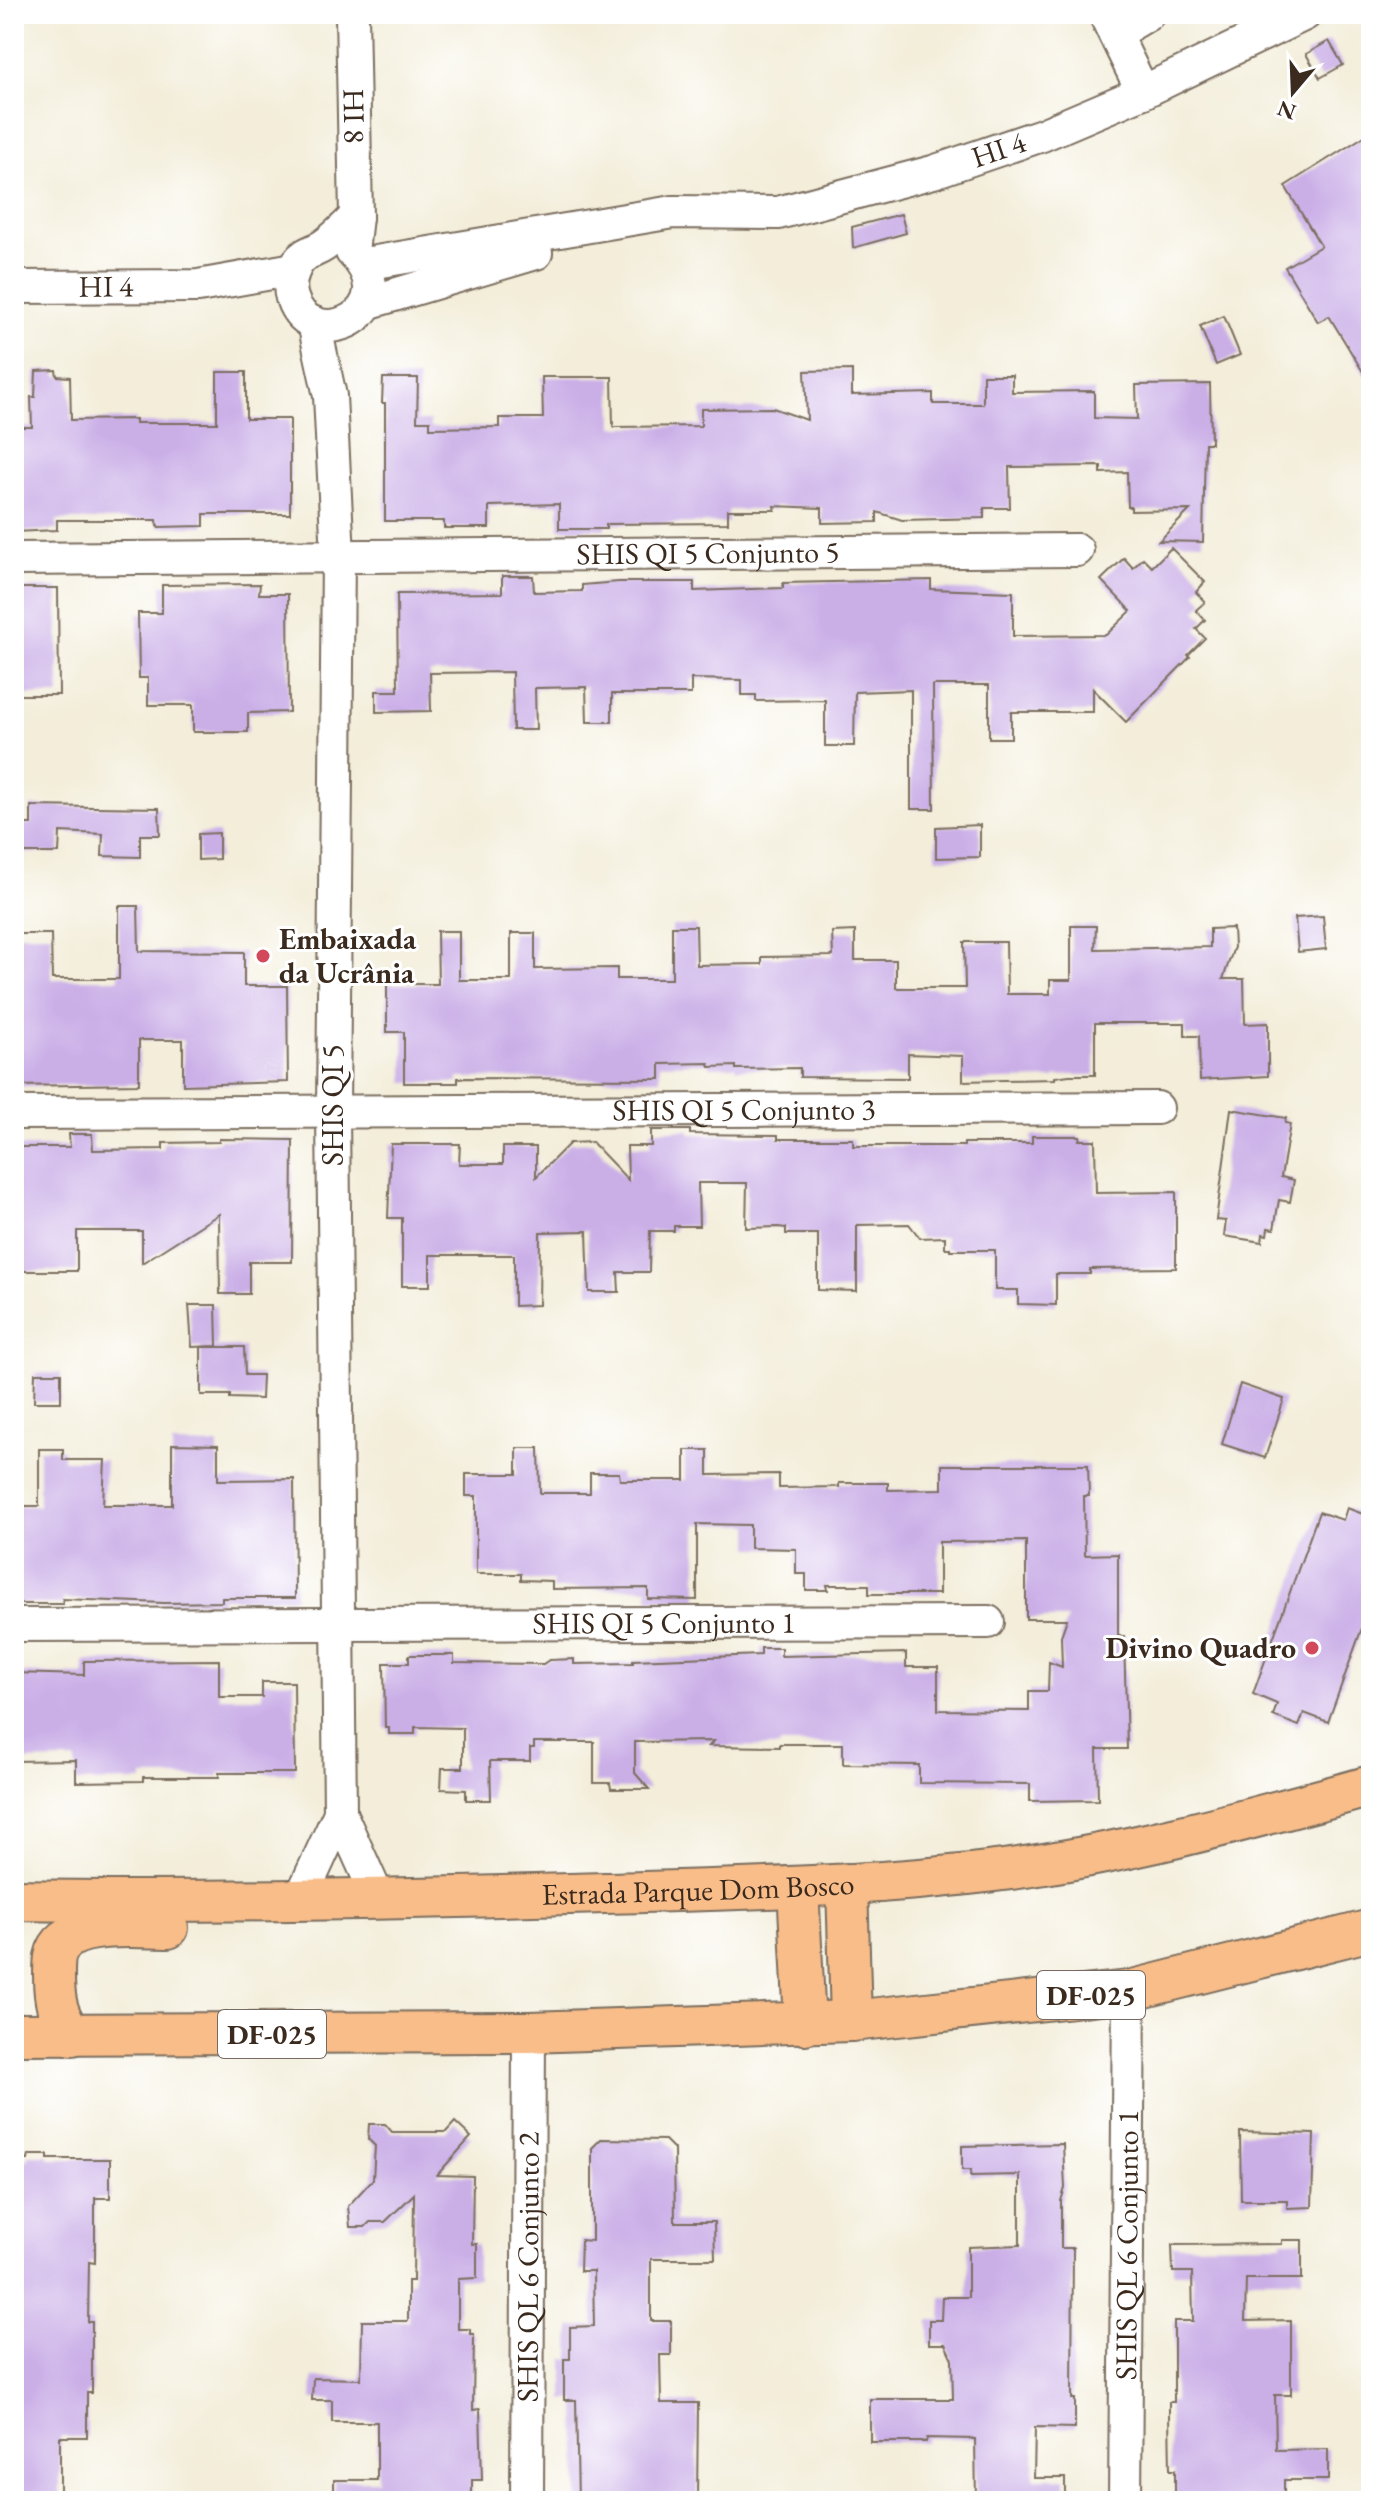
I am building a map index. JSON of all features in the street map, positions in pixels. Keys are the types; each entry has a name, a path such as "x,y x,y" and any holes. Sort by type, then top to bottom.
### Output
{"main road":[{"name":"Estrada Parque Dom Bosco","path":"14,1900 299,1902 847,1884 1047,1863 1231,1824 1371,1786"},
{"path":"847,1884 851,2021"},
{"path":"798,1887 805,2024"},
{"path":"72,2035 56,2007 54,1990 55,1956 61,1944 73,1934 90,1929 264,1927 281,1920 299,1902"},
{"name":"DF-025","path":"14,2034 529,2032 851,2021 1129,1991 1371,1930"}],"street":[{"name":"HI 8","path":"352,14 356,217 352,252 364,264"},
{"path":"1143,92 1110,24 1148,14"},
{"name":"HI 4","path":"364,264 673,212 778,213 933,172 1042,135 1143,92 1305,14"},
{"name":"HI 4","path":"198,286 304,313 331,326 357,313 673,212"},
{"path":"294,269 300,259 323,246 356,217"},
{"name":"SHIS QI 5","path":"330,396 357,313 371,290 370,277 364,264"},
{"name":"HI 4","path":"14,287 198,286 294,269"},
{"name":"SHIS QI 5","path":"294,269 290,292 304,313 330,396 338,556 333,1111 340,1813 379,1900"},
{"name":"SHIS QI 5 Conjunto 5","path":"14,559 1077,550"},
{"name":"SHIS QI 5 Conjunto 3","path":"14,1113 1157,1108"},
{"name":"SHIS QI 5 Conjunto 1","path":"14,1625 988,1622"},
{"name":"SHIS QI 5","path":"299,1902 340,1813"},
{"name":"SHIS QL 6 Conjunto 1","path":"1125,2501 1129,1991"},
{"name":"SHIS QL 6 Conjunto 2","path":"527,2501 529,2032"}],"building":[{"path":"1329,41 1343,65 1320,78 1306,54"},
{"path":"1371,132 1371,385 1329,316 1318,322 1285,267 1321,246 1285,186"},
{"path":"901,214 906,233 853,248 852,227"},
{"path":"1224,316 1240,355 1216,365 1200,326"},
{"path":"56,370 57,376 70,377 71,420 136,419 136,423 217,423 217,372 246,372 246,419 290,419 290,514 204,514 204,526 158,527 157,520 57,520 57,530 14,532 14,427 32,427 31,397 35,397 36,371"},
{"path":"852,370 852,395 933,393 933,404 983,404 983,375 1012,375 1012,392 1094,391 1094,418 1137,419 1136,385 1210,384 1211,443 1205,443 1203,542 1159,541 1190,510 1131,511 1128,507 1127,472 1101,473 1101,466 1009,467 1010,508 984,508 984,518 902,520 877,512 877,522 822,523 822,508 774,506 775,510 728,510 728,523 606,524 606,529 559,529 559,504 489,506 489,528 444,528 444,521 385,521 383,378 418,378 417,421 430,421 430,428 499,427 499,418 543,418 542,377 612,377 613,427 701,426 701,409 773,408 807,420 805,371"},
{"path":"1171,548 1205,582 1196,592 1205,602 1196,610 1205,620 1196,629 1205,638 1188,655 1190,657 1126,722 1093,689 1093,712 1011,712 1011,738 989,738 989,685 933,685 934,809 911,809 911,690 855,692 854,746 825,746 825,700 756,701 756,695 742,695 742,680 691,679 691,694 612,694 612,722 587,722 586,687 535,688 536,730 513,730 512,672 430,673 431,711 376,712 376,691 398,691 397,594 502,593 502,576 533,576 534,592 582,591 582,585 619,582 694,582 694,591 783,588 783,583 931,580 931,589 1013,592 1013,636 1106,635 1131,611 1101,580 1124,558 1133,568 1143,558 1152,567"},
{"path":"260,584 259,594 288,594 289,712 248,713 248,732 193,732 193,705 148,705 148,678 139,678 138,613 162,613 162,585"},
{"path":"14,588 58,588 59,695 14,695"},
{"path":"31,806 159,808 160,835 140,835 140,857 102,856 103,834 60,832 59,853 14,853 14,824 31,824"},
{"path":"980,825 980,857 936,858 936,827"},
{"path":"219,833 219,859 198,860 198,834"},
{"path":"119,906 138,906 139,951 244,952 244,986 287,986 288,1082 183,1085 183,1040 139,1040 139,1084 14,1086 14,934 51,934 52,979 119,979"},
{"path":"1323,916 1326,949 1298,952 1295,918"},
{"path":"672,926 696,926 697,965 762,964 762,957 833,956 832,932 855,931 855,960 896,960 896,988 965,988 964,942 1006,942 1007,994 1050,994 1050,980 1071,980 1071,926 1096,926 1095,949 1210,947 1210,929 1233,928 1234,947 1223,979 1244,979 1245,1024 1268,1023 1268,1076 1200,1080 1199,1036 1185,1036 1185,1023 1095,1023 1095,1075 1069,1075 1055,1079 963,1081 963,1056 908,1054 908,1078 800,1077 800,1068 736,1069 736,1066 710,1067 709,1063 660,1064 660,1079 458,1078 458,1083 404,1083 404,1032 387,1032 387,984 438,984 437,931 459,931 459,980 511,980 511,933 535,933 535,969 617,968 617,979 672,979"},
{"path":"1231,1109 1286,1118 1285,1123 1290,1124 1281,1177 1294,1180 1290,1202 1279,1200 1274,1229 1268,1228 1262,1242 1224,1236 1226,1221 1216,1220"},
{"path":"651,1130 690,1130 690,1134 778,1135 778,1139 853,1139 853,1146 964,1146 964,1143 1032,1143 1032,1136 1080,1136 1079,1140 1095,1140 1096,1193 1176,1192 1176,1268 1090,1269 1090,1274 1056,1274 1056,1305 1018,1304 1018,1290 995,1290 995,1250 950,1250 945,1248 945,1237 920,1238 909,1224 857,1225 857,1291 818,1290 818,1234 786,1234 786,1228 778,1227 746,1228 747,1183 698,1183 699,1226 674,1226 674,1231 650,1231 649,1272 618,1272 619,1292 589,1292 587,1231 540,1232 539,1305 514,1306 514,1255 430,1255 430,1286 402,1286 402,1218 388,1218 391,1144 460,1144 459,1164 503,1164 503,1147 536,1147 536,1177 570,1143 592,1142 628,1180 627,1146 651,1146"},
{"path":"69,1134 92,1134 93,1150 163,1149 163,1143 219,1142 219,1139 293,1140 292,1262 249,1262 249,1294 220,1294 219,1214 142,1263 142,1231 77,1231 77,1271 14,1271 14,1147 70,1147"},
{"path":"189,1305 216,1305 217,1346 192,1347"},
{"path":"201,1347 244,1347 245,1375 262,1375 261,1399 201,1395"},
{"path":"35,1373 61,1373 61,1402 34,1402"},
{"path":"1240,1384 1284,1399 1265,1458 1222,1444"},
{"path":"172,1444 218,1445 218,1480 294,1479 295,1598 222,1598 222,1602 164,1603 63,1599 63,1604 14,1604 14,1506 39,1506 39,1449 63,1449 63,1460 105,1460 103,1505 172,1505"},
{"path":"517,1448 539,1448 540,1493 590,1493 590,1473 619,1473 620,1480 685,1480 685,1450 708,1450 708,1475 779,1474 779,1488 888,1483 888,1490 942,1489 942,1465 1088,1465 1089,1496 1084,1496 1085,1555 1118,1554 1118,1636 1124,1636 1127,1749 1097,1749 1098,1800 1030,1801 1030,1784 919,1783 919,1765 843,1764 843,1744 709,1746 714,1741 635,1742 635,1773 649,1789 611,1789 610,1783 594,1783 594,1742 534,1742 534,1748 530,1748 530,1761 490,1761 491,1800 466,1800 466,1790 441,1789 442,1768 463,1768 463,1728 415,1727 415,1734 389,1734 389,1728 385,1728 384,1663 409,1663 409,1655 454,1655 454,1663 543,1664 549,1660 574,1659 574,1664 633,1663 633,1660 761,1655 761,1648 781,1648 781,1656 906,1653 906,1667 938,1667 938,1710 1029,1711 1029,1691 1048,1691 1049,1662 1062,1667 1061,1636 1067,1619 1026,1619 1026,1541 939,1542 939,1594 869,1594 869,1585 827,1585 828,1590 806,1590 806,1574 796,1574 796,1549 750,1548 750,1525 697,1524 697,1600 648,1599 648,1588 552,1589 552,1581 521,1580 521,1574 476,1574 476,1496 466,1496 466,1474 517,1474"},
{"path":"1347,1508 1371,1517 1371,1603 1328,1722 1304,1713 1299,1726 1273,1716 1277,1704 1253,1694 1319,1512 1343,1520"},
{"path":"219,1660 219,1697 262,1697 262,1682 294,1682 295,1773 219,1773 219,1777 143,1777 143,1781 76,1782 76,1760 14,1761 14,1673 84,1675 84,1661"},
{"path":"455,2122 471,2137 437,2175 473,2176 472,2244 477,2244 477,2278 458,2279 458,2329 470,2329 470,2334 474,2334 473,2410 480,2409 482,2480 472,2480 472,2501 334,2500 334,2480 377,2480 377,2422 332,2422 332,2400 312,2400 313,2378 361,2379 362,2321 408,2321 408,2281 413,2281 414,2194 385,2222 350,2227 348,2206 373,2179 375,2146 368,2139 369,2124 385,2124 392,2132 446,2132"},
{"path":"1240,2132 1314,2134 1312,2207 1287,2208 1287,2200 1241,2200"},
{"path":"601,2139 665,2140 674,2149 675,2222 714,2222 715,2259 651,2259 651,2321 671,2321 671,2355 660,2355 661,2403 698,2403 697,2501 578,2501 576,2400 564,2400 564,2359 570,2359 570,2327 594,2326 593,2271 580,2271 581,2240 592,2241 592,2148"},
{"path":"1063,2144 1065,2188 1061,2201 1061,2248 1073,2248 1072,2399 1075,2399 1075,2428 1035,2427 1034,2478 1065,2478 1065,2501 976,2501 975,2439 870,2442 870,2399 953,2399 952,2359 945,2344 929,2344 929,2320 941,2320 942,2297 968,2297 968,2247 1020,2245 1020,2175 970,2176 971,2170 962,2170 962,2146"},
{"path":"29,2155 48,2155 48,2159 110,2159 110,2198 95,2198 95,2263 89,2262 92,2393 87,2393 87,2437 60,2437 60,2501 14,2501 14,2160 28,2160"},
{"path":"1282,2240 1302,2240 1302,2279 1246,2279 1245,2321 1291,2320 1291,2395 1275,2395 1276,2450 1328,2449 1328,2480 1284,2480 1284,2501 1175,2501 1175,2470 1170,2470 1169,2415 1169,2402 1174,2402 1174,2321 1193,2321 1192,2272 1173,2272 1172,2245 1282,2244"}],"place":[{"name":"Embaixada da Ucrânia","path":"263,956"},
{"name":"Divino Quadro","path":"1312,1648"}]}
